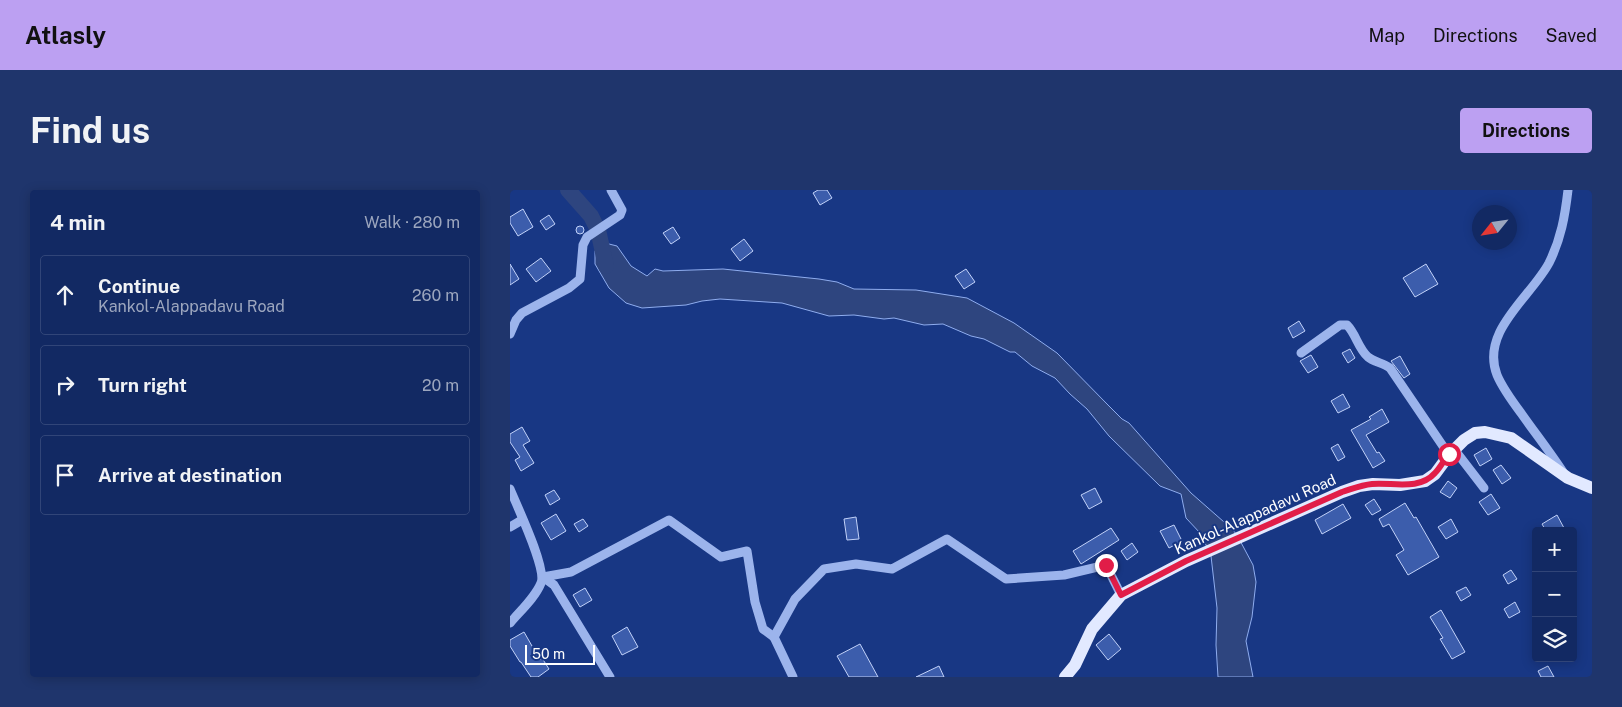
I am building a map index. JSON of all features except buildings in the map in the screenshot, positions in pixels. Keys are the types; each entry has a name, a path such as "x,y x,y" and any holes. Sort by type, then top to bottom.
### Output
{"main road":[{"name":"Kankol-Alappadavu Road","path":"1065,677 1075,665 1092,629 1121,595 1186,561 1342,492 1374,484 1400,485 1425,481 1435,474 1451,452 1475,433 1485,432 1511,438 1568,478 1592,488"}],"street":[{"path":"510,334 516,320 522,313 569,288 580,279 583,244 586,237 620,215 622,210 611,190"},
{"path":"1568,190 1563,228 1548,264 1524,295 1499,335 1494,356 1497,374 1506,392 1568,478"},
{"path":"1301,353 1340,325 1347,325 1367,356 1382,362 1390,368 1451,452 1484,488"},
{"path":"510,488 540,562 543,577 541,584 534,594 510,623"},
{"path":"510,527 522,520"},
{"path":"543,577 571,572 668,520 721,557 746,551 756,602 764,629 774,637 793,677"},
{"path":"774,637 795,599 824,569 856,564 892,569 948,539 1006,579 1064,575 1106,565 1121,595"},
{"path":"543,577 554,585 610,677"}],"water":[{"path":"609,244 617,246 631,266 647,276 655,269 663,271 723,269 819,279 837,282 854,289 916,290 967,298 1014,323 1057,353 1122,419 1129,423 1191,493 1237,535 1253,565 1256,582 1252,617 1246,641 1253,677 1218,677 1216,645 1217,608 1211,556 1201,534 1186,518 1181,494 1160,486 1109,436 1087,409 1055,378 1032,366 1015,352 1010,352 984,339 971,336 943,324 924,325 894,318 884,319 854,315 829,316 782,303 720,299 686,305 642,308 626,303 609,288 595,264 595,251 597,248"}],"waterway":[{"path":"568,190 591,216 598,230 606,266"}],"route":[{"path":"1106,565 1121,595 1186,561 1342,492 1374,484 1400,485 1425,481 1435,474 1449,454"}]}
